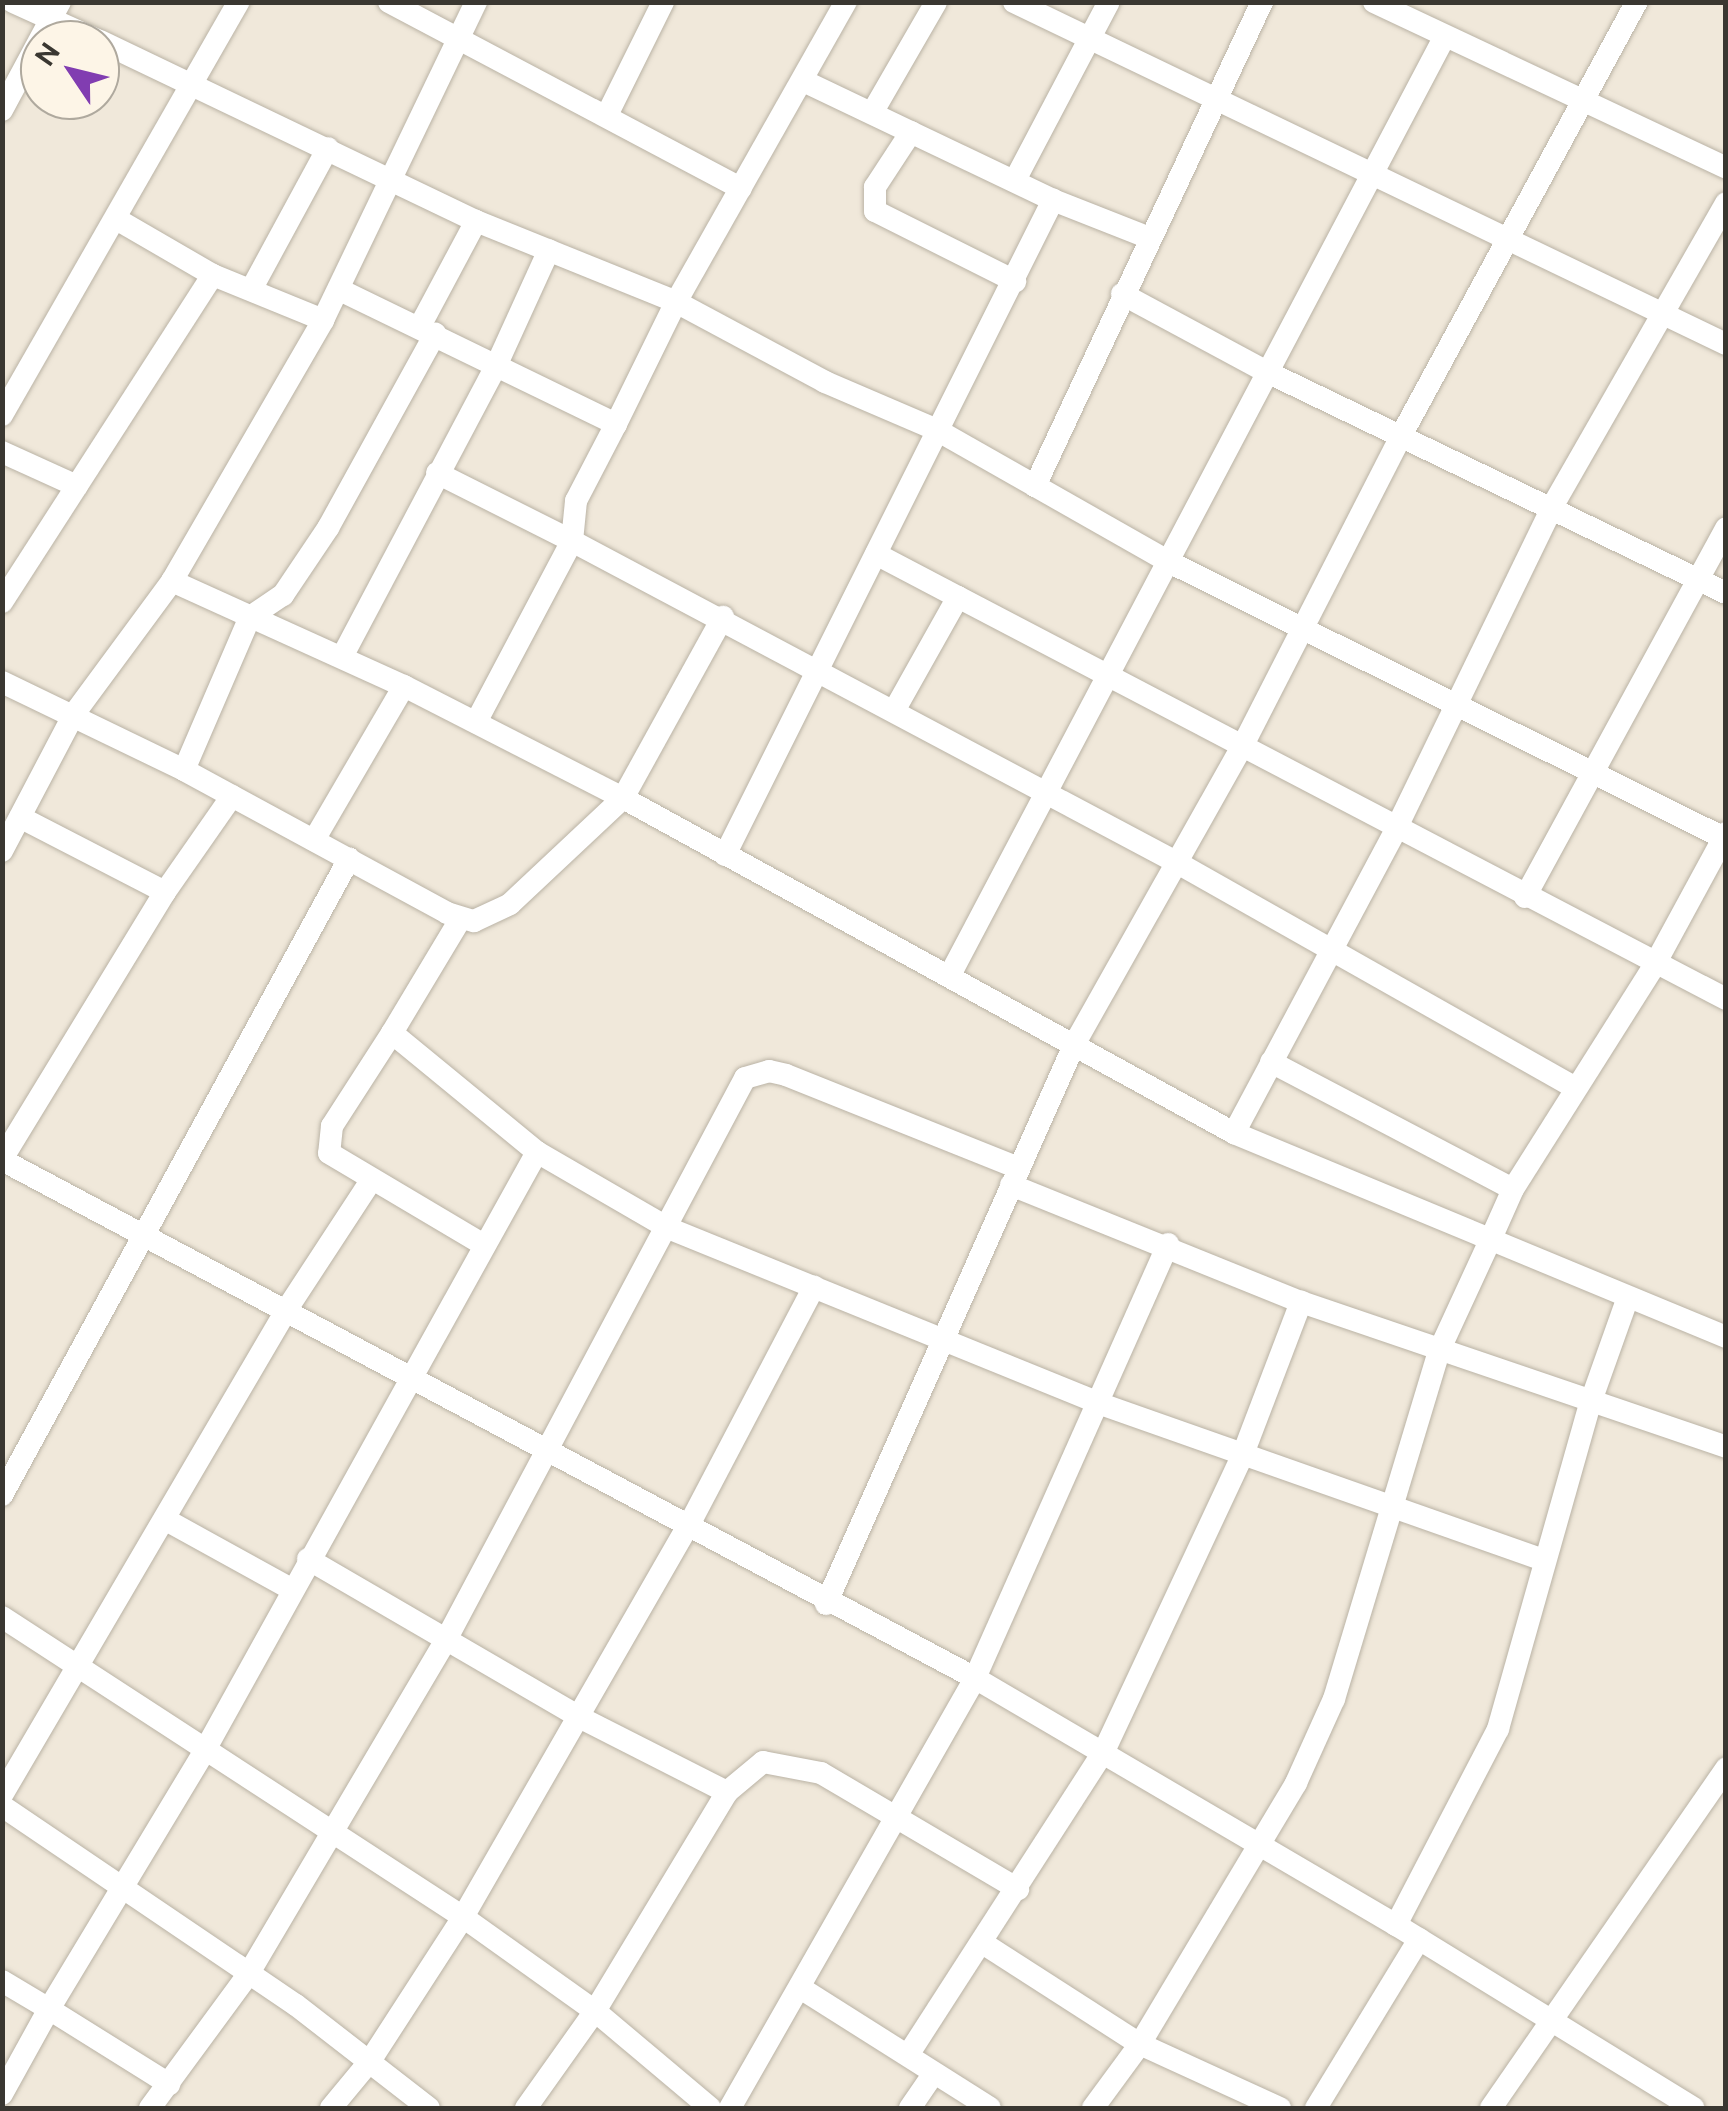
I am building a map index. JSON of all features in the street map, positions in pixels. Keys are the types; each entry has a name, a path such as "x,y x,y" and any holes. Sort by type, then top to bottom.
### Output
{"street":[{"path":"2,110 56,11 12,2"},
{"path":"2,415 118,220 239,2"},
{"path":"388,2 741,188"},
{"path":"2,851 74,714 172,581 324,320 476,2"},
{"path":"607,115 663,2"},
{"path":"476,722 572,541 576,501 676,302 846,2"},
{"path":"872,114 936,2"},
{"path":"1014,2 1508,243 1726,344"},
{"path":"1014,180 1109,2"},
{"path":"1035,486 1213,97 1262,2"},
{"path":"1374,2 1726,168"},
{"path":"826,1604 1074,1044 1242,747 1402,434 1637,2"},
{"path":"951,973 1109,680 1266,371 1445,36"},
{"path":"120,50 193,81 476,221 676,302 824,382 937,430 1169,562 1725,837 1655,964 1514,1189 1488,1242 1440,1351 1334,1699 1263,1845 1140,2044 1093,2108"},
{"path":"803,81 1053,200 1147,238"},
{"path":"911,132 874,187 875,211 1015,281"},
{"path":"252,288 328,148"},
{"path":"725,855 1053,200"},
{"path":"1234,1133 1328,949 1396,831 1552,507 1726,204"},
{"path":"118,220 213,275 324,320"},
{"path":"184,770 250,618 283,595 328,528 428,330 476,221"},
{"path":"342,656 497,364 549,250"},
{"path":"2,602 213,275"},
{"path":"340,290 616,424"},
{"path":"1122,294 1266,371 1726,594"},
{"path":"2,452 76,486"},
{"path":"437,473 722,617 1176,862 1576,1088"},
{"path":"1525,898 1726,528"},
{"path":"876,554 1396,831 1726,999"},
{"path":"172,581 342,656 623,798 951,973 1234,1133 1488,1242 1726,1337"},
{"path":"894,712 958,596"},
{"path":"2,682 184,770 462,918 491,918 623,798 722,617"},
{"path":"314,840 404,686"},
{"path":"232,796 165,892 2,1160 549,1447 690,1523 826,1604 975,1678 1396,1925 1549,2024 1688,2107"},
{"path":"20,817 165,892"},
{"path":"2,1495 349,860"},
{"path":"462,918 327,1139 334,1160 484,1244"},
{"path":"392,1033 537,1152 668,1228 946,1337 1098,1403 1544,1560"},
{"path":"1271,1062 1514,1189"},
{"path":"150,2108 249,1973 447,1638 668,1228 734,1090 757,1072 812,1084 1301,1302 1726,1447"},
{"path":"2,2094 205,1750 308,1558 537,1152"},
{"path":"2,1795 83,1667 287,1309 370,1182"},
{"path":"730,2108 802,1989 975,1678 1168,1244"},
{"path":"331,2108 370,2061 464,1917 690,1523 814,1287"},
{"path":"1396,1925 1498,1729 1591,1402 1628,1297"},
{"path":"908,2055 984,1944 1104,1751 1244,1454 1301,1302"},
{"path":"166,1520 291,1589"},
{"path":"308,1558 579,1718 727,1792"},
{"path":"2,1617 464,1917 595,2011 710,2108"},
{"path":"526,2108 595,2011 727,1792 763,1762 797,1764 898,1817 1018,1889"},
{"path":"1492,2108 1726,1768"},
{"path":"2,1806 249,1973 429,2108"},
{"path":"1316,2108 1419,1939"},
{"path":"984,1944 1140,2044 1280,2108"},
{"path":"2,1981 169,2084"},
{"path":"802,1989 990,2108"},
{"path":"910,2108 934,2073"}]}
